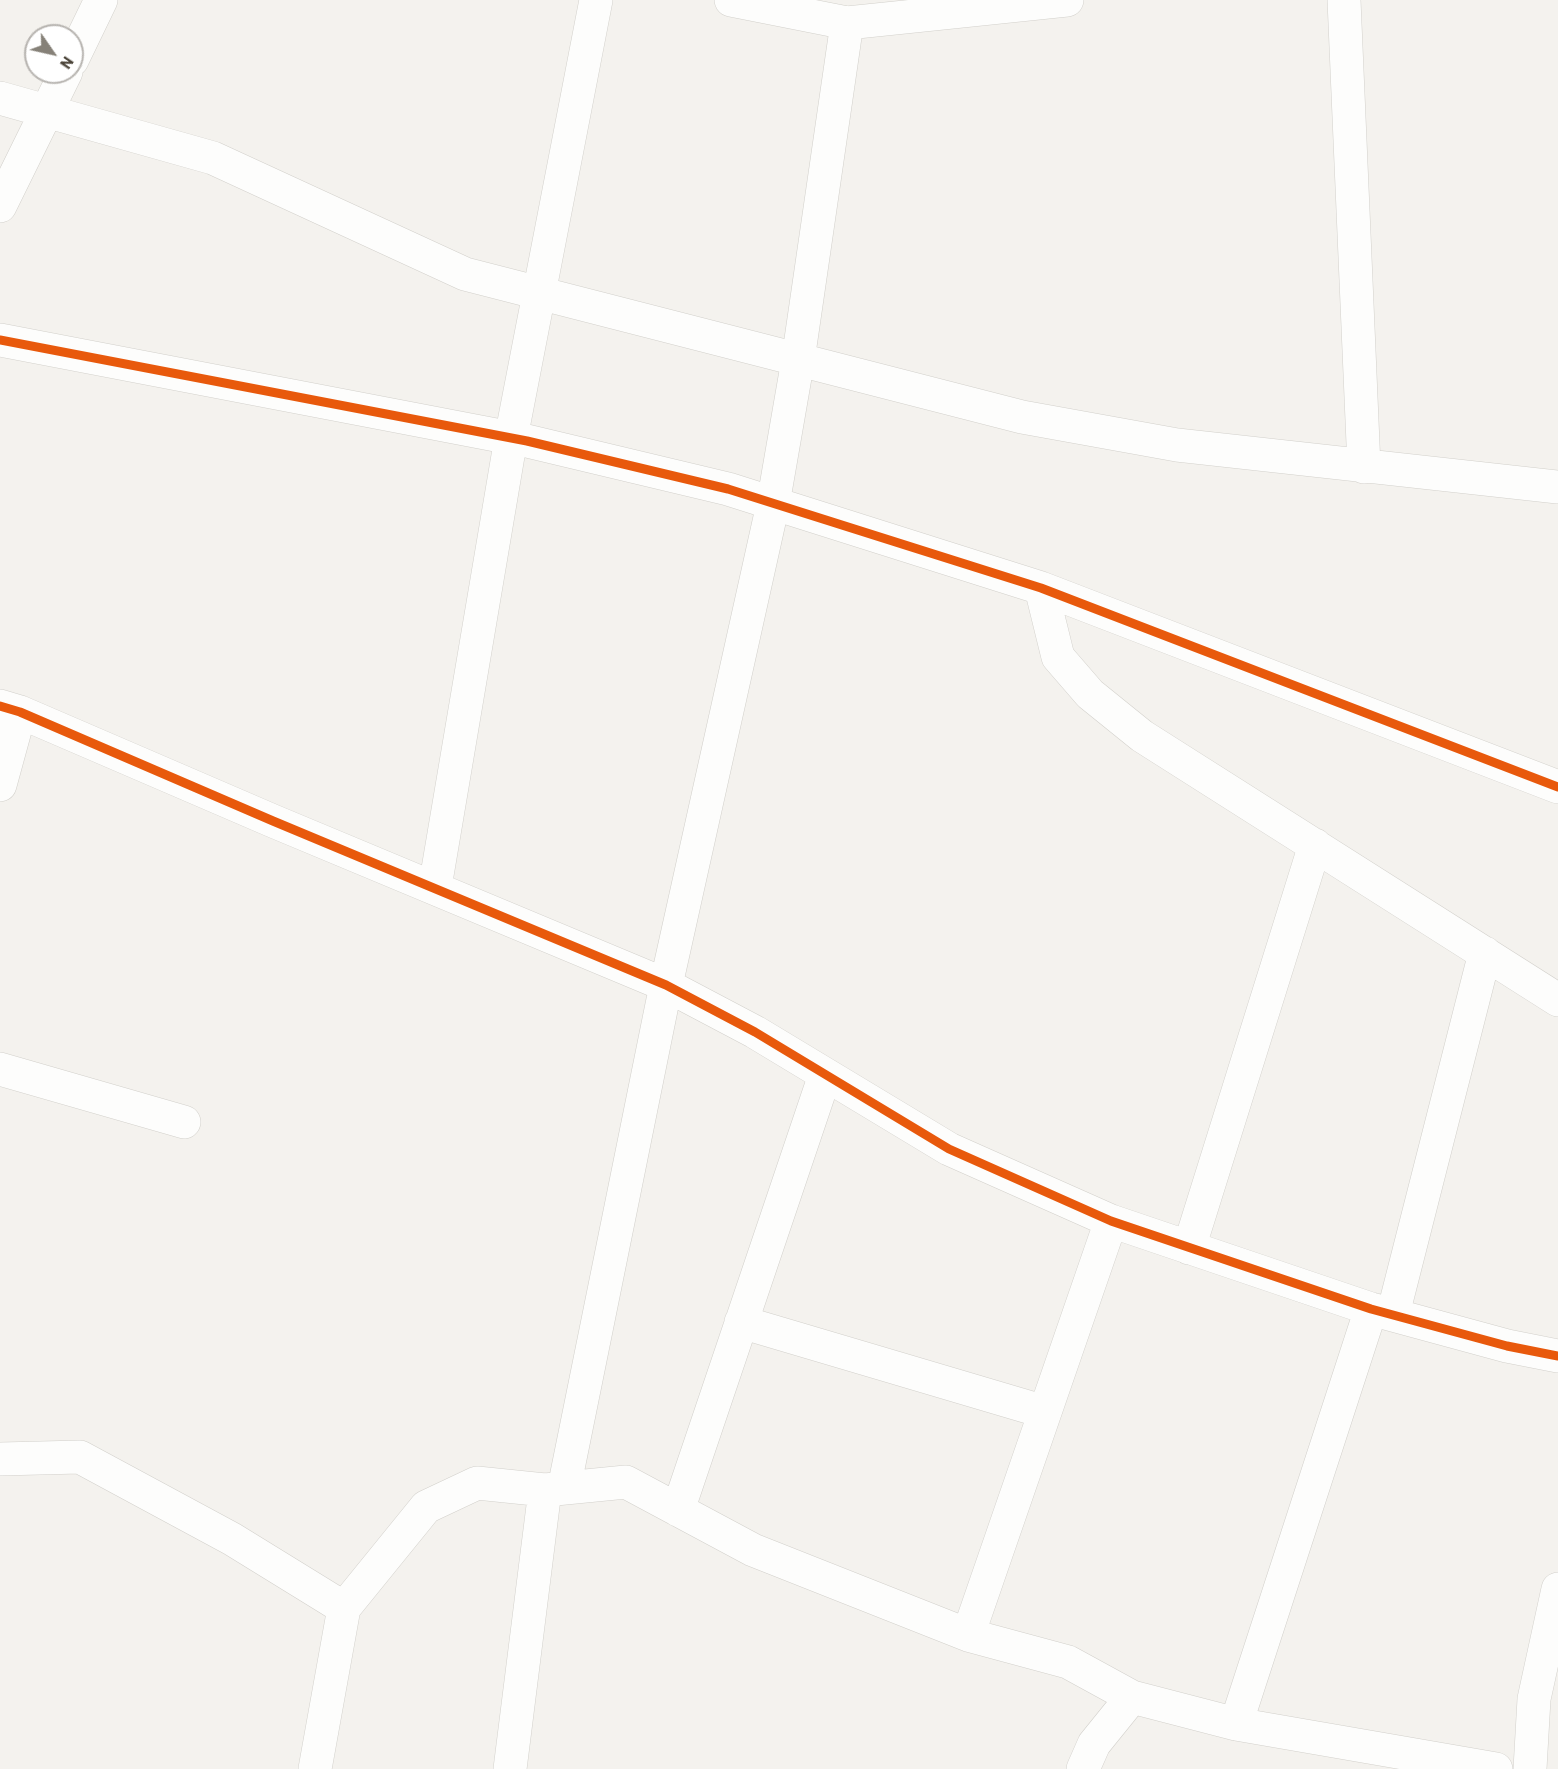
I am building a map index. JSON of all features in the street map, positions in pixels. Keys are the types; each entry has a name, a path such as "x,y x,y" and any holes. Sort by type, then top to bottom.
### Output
{"street":[{"path":"84,35 101,0"},
{"path":"435,887 511,438 596,0"},
{"path":"731,0 847,23 1067,0"},
{"path":"1344,0 1364,466"},
{"path":"510,1769 554,1489 773,504 798,360 847,23"},
{"path":"0,206 60,84"},
{"path":"0,98 213,158 465,274 1022,417 1177,445 1558,487"},
{"path":"0,340 511,438 717,487 1041,588 1558,787"},
{"path":"1041,588 1058,657 1090,694 1142,735 1558,1000"},
{"path":"0,785 10,709 666,985 755,1032 949,1149 1111,1221 1382,1312 1507,1346 1558,1356"},
{"path":"1189,1248 1316,845"},
{"path":"1236,1724 1382,1312 1485,953"},
{"path":"0,1069 184,1122"},
{"path":"678,1510 825,1075"},
{"path":"968,1635 1111,1221"},
{"path":"741,1322 1045,1412"},
{"path":"0,1459 80,1457 231,1539 344,1608"},
{"path":"315,1769 344,1608 426,1507 477,1483 554,1489 626,1482 753,1550 968,1635 1068,1662 1132,1697 1236,1724 1496,1769"},
{"path":"1530,1769 1534,1699 1558,1589"},
{"path":"1083,1769 1094,1744 1132,1697"}],"cycle path":[{"path":"0,340 527,441 728,489 1041,588 1558,787"},
{"path":"0,706 20,712 273,821 666,985 755,1032 949,1149 1111,1221 1371,1309 1507,1346 1558,1356"}]}
